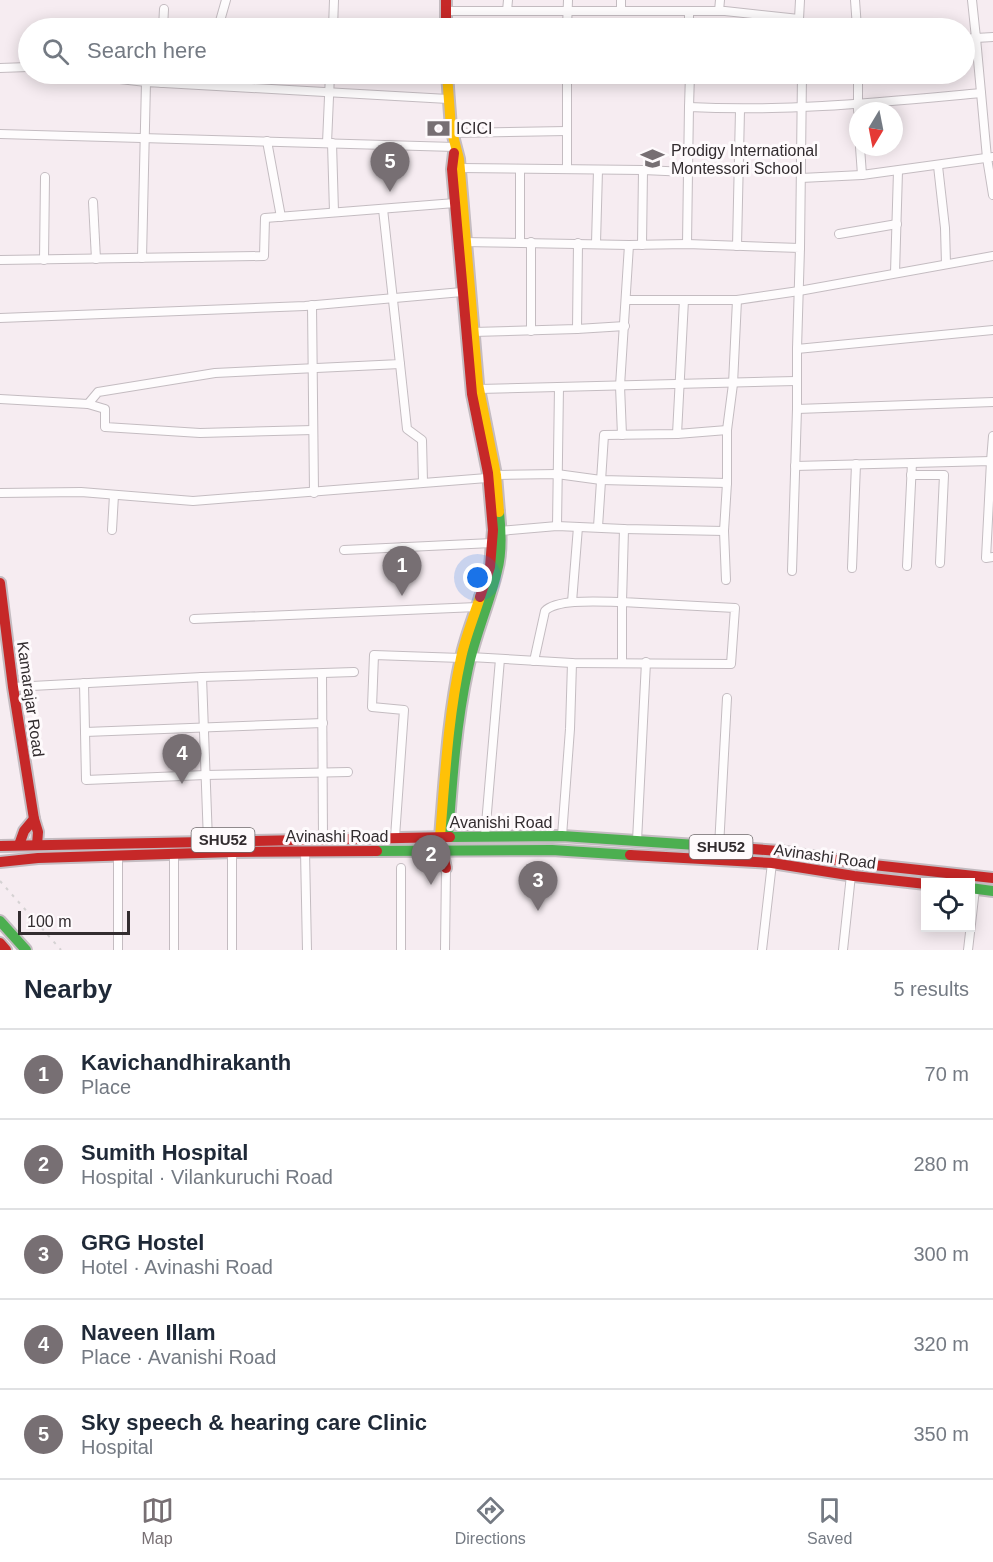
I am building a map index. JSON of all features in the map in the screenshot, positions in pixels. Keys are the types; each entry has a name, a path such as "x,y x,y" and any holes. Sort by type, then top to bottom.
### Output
{"main road":[{"path":"444,837 446,759 465,658 477,607 490,567 493,530 492,477 471,394 462,292 460,168 447,99 447,84"},
{"path":"455,147 452,169 455,203 462,242 478,389 501,531 498,569 465,658"},
{"name":"Kamarajar Road","path":"0,583 3,631 38,832 37,845"},
{"path":"19,845 24,831 34,819"},
{"name":"Avanishi Road","path":"3,846 251,839 562,836 779,851 855,863 993,878"},
{"path":"251,839 251,852"},
{"path":"614,854 615,840"},
{"path":"179,854 183,842"},
{"name":"Avinashi Road","path":"0,862 13,859 232,852 552,850 772,863 921,883"},
{"path":"445,851 446,868"},
{"path":"975,889 993,891"},
{"path":"0,921 26,950"},
{"path":"0,943 6,950"}],"street":[{"path":"221,18 226,0"},
{"path":"333,18 334,0"},
{"path":"507,11 508,0"},
{"path":"568,0 568,18"},
{"path":"621,0 621,11"},
{"path":"719,11 720,0"},
{"path":"799,18 800,0"},
{"path":"855,0 856,18"},
{"path":"972,0 974,18"},
{"path":"446,6 507,11 719,11 789,18"},
{"path":"164,9 164,18"},
{"path":"689,11 689,18"},
{"path":"975,29 993,195"},
{"path":"976,39 993,37"},
{"path":"0,68 18,67"},
{"path":"142,258 146,84"},
{"path":"181,84 447,99"},
{"path":"329,84 329,143 334,213"},
{"path":"567,84 567,169"},
{"path":"687,244 690,84"},
{"path":"792,571 802,84"},
{"path":"858,84 858,102"},
{"path":"903,103 981,93"},
{"path":"690,107 740,110 849,108"},
{"path":"737,246 740,110"},
{"path":"453,133 567,132"},
{"path":"0,134 455,147"},
{"path":"267,141 281,217"},
{"path":"861,156 862,175"},
{"path":"801,178 898,171 990,157"},
{"path":"938,166 945,228 946,264"},
{"path":"460,168 688,172"},
{"path":"519,242 520,169"},
{"path":"596,243 598,170"},
{"path":"642,245 643,170"},
{"path":"895,273 898,171"},
{"path":"44,260 45,177"},
{"path":"93,202 96,259"},
{"path":"0,260 264,256 265,218 455,203"},
{"path":"383,209 407,429 422,440 423,482"},
{"path":"839,234 897,224"},
{"path":"462,242 687,244 800,249"},
{"path":"531,242 531,331"},
{"path":"577,330 578,243"},
{"path":"622,435 620,386 629,245"},
{"path":"627,300 737,300 799,291 993,255"},
{"path":"0,318 312,305 462,292"},
{"path":"677,434 684,300"},
{"path":"726,580 724,531 727,430 733,384 737,300"},
{"path":"312,305 314,493"},
{"path":"473,332 577,330 625,326"},
{"path":"797,349 993,330"},
{"path":"88,404 98,392 215,373 400,364"},
{"path":"478,389 796,381"},
{"path":"557,526 559,387"},
{"path":"0,399 88,404 105,409 105,427 200,433 313,430"},
{"path":"797,409 993,402"},
{"path":"598,528 604,435 677,434 727,430"},
{"path":"993,436 986,558 993,557"},
{"path":"795,466 991,461"},
{"path":"907,566 912,463"},
{"path":"852,568 856,464"},
{"path":"0,492 81,492 192,501 314,493 423,482 557,474 602,480 727,483"},
{"path":"911,475 944,475 940,563"},
{"path":"112,530 114,495"},
{"path":"501,531 557,526 624,530 724,531"},
{"path":"572,602 578,527"},
{"path":"622,662 624,530"},
{"path":"344,550 492,543"},
{"path":"403,547 403,573"},
{"path":"395,837 404,710 372,707 374,654 572,663 731,664 735,608 622,602 572,602 550,606 545,611 534,661"},
{"path":"194,619 477,607"},
{"path":"484,836 500,659"},
{"path":"562,836 570,729 572,663"},
{"path":"637,841 646,663"},
{"path":"13,687 354,672"},
{"path":"322,674 323,838"},
{"path":"202,677 208,841"},
{"path":"84,683 86,780 348,772"},
{"path":"718,847 727,698"},
{"path":"85,732 323,723"},
{"path":"305,851 307,950"},
{"path":"232,852 232,950"},
{"path":"174,950 179,854"},
{"path":"118,856 118,950"},
{"path":"762,950 772,863"},
{"path":"401,868 401,950"},
{"path":"445,950 446,868"},
{"path":"843,950 851,875"},
{"path":"968,950 969,932"}],"railway":[{"path":"0,881 61,950"}],"traffic: fast":[{"path":"448,836 460,710 471,656 499,564 501,542 499,512"},
{"path":"450,837 562,836 726,847"},
{"path":"377,851 552,850 630,855"},
{"path":"975,889 993,891"},
{"path":"0,921 26,950"}],"traffic: slow":[{"path":"448,84 451,128 459,159 478,384 496,475 499,512"},
{"path":"440,837 453,702 461,658 480,597"}],"traffic: jam":[{"path":"446,0 446,18"},
{"path":"454,153 452,169 472,394 488,473 493,530 490,567 480,597"},
{"path":"0,583 13,687 38,832 37,845"},
{"path":"19,845 24,831 34,819"},
{"path":"0,846 450,837"},
{"path":"726,847 779,851 855,863 993,878"},
{"path":"0,862 38,858 233,852 377,851"},
{"path":"442,851 446,868"},
{"path":"630,855 772,863 921,883"},
{"path":"0,943 6,950"}],"place":[{"name":"ICICI","path":"438,128"},
{"name":"Prodigy International Montessori School","path":"653,159"},
{"name":"Sky speech & hearing care Clinic","path":"390,192"},
{"name":"Kavichandhirakanth","path":"402,596"},
{"name":"Naveen Illam","path":"182,784"},
{"name":"Sumith Hospital","path":"431,885"},
{"name":"GRG Hostel","path":"538,911"}]}
